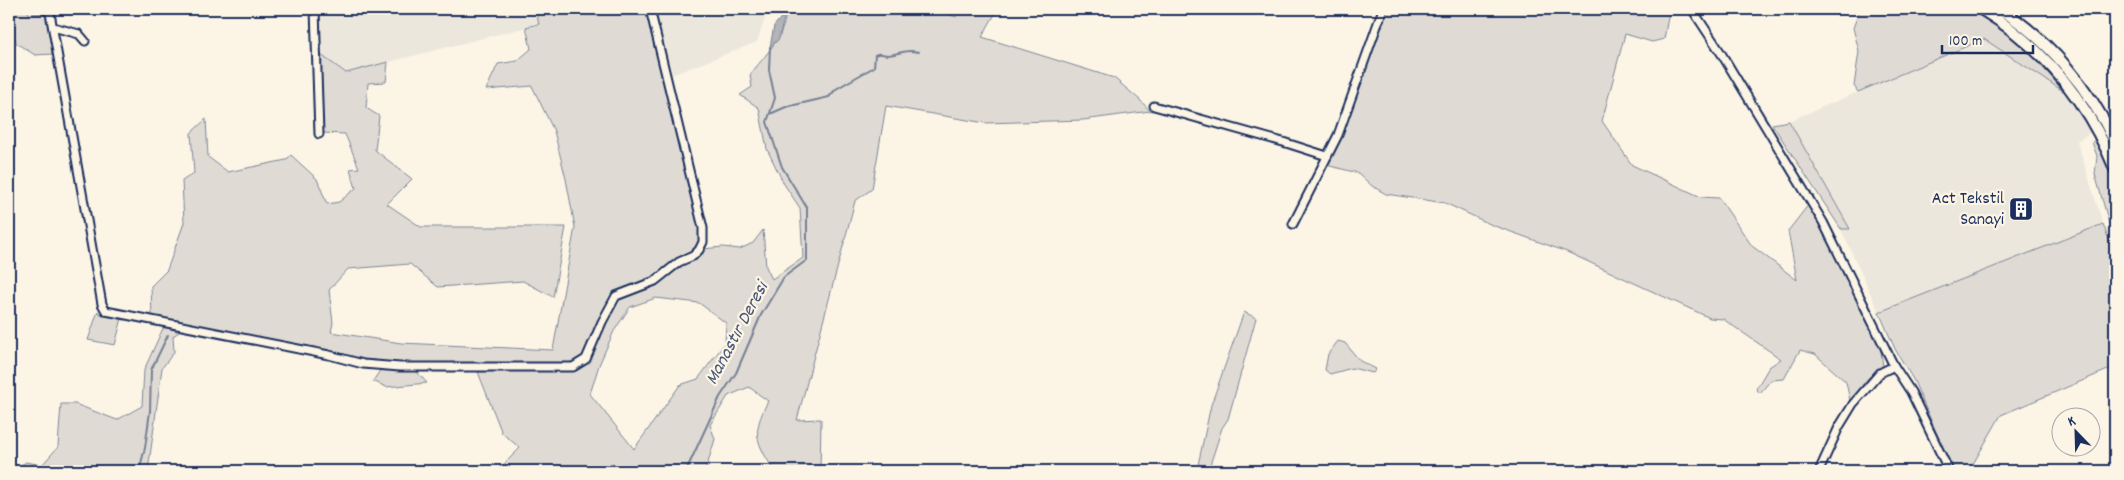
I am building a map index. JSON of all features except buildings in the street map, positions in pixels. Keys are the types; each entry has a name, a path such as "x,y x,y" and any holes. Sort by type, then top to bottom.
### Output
{"main road":[{"path":"1981,9 2013,30 2057,71 2087,111 2115,168"},
{"path":"2000,9 2034,34 2063,63 2097,108 2115,142"}],"street":[{"path":"45,9 50,13 53,27 102,304 106,311 328,355 363,364 400,367 539,368 573,367 586,359 616,296 655,281 673,265 694,256 700,250 703,242 703,228 698,202 650,9"},
{"path":"315,9 319,134"},
{"path":"1293,224 1338,135 1383,9"},
{"path":"1692,9 1721,53 1823,222 1894,366 1911,392 1949,471"},
{"path":"53,27 79,34 85,41"},
{"path":"1154,106 1327,156"},
{"path":"1819,471 1838,428 1854,404 1880,373 1894,366"}],"shaded area":[{"path":"9,9 27,9 29,14 47,13 54,54 35,55 16,43 12,22 9,22"},
{"path":"318,9 535,9 539,24 346,73 321,55"},
{"path":"535,9 647,9 700,228 701,238 692,254 679,258 664,268 652,280 615,294 584,355 573,362 551,364 410,364 369,360 252,336 152,319 151,286 167,270 184,223 182,181 194,173 191,133 206,119 208,157 228,172 286,160 291,155 317,179 327,204 339,202 356,188 350,169 359,168 345,134 322,133 321,55 346,73 388,62 386,82 368,83 366,108 379,116 375,150 412,179 387,204 421,227 566,227 553,297 523,281 438,287 410,264 348,269 329,290 333,323 331,332 401,343 553,350 575,227 554,131 532,86 486,90 498,64 517,61 531,49 526,27 539,24"},
{"path":"655,9 768,9 757,42 672,75"},
{"path":"785,9 934,9 956,17 959,9 996,9 982,37 1114,78 1150,111 1083,120 985,123 886,106 872,189 855,201 797,420 821,419 820,471 774,471 763,452 758,437 759,422 768,401 749,387 728,396 710,425 715,439 706,469 718,471 497,471 520,448 502,433 478,372 574,369 582,366 591,357 605,322 618,298 636,290 702,249 723,247 740,249 753,243 763,230 766,267 772,279 803,258 800,208 784,184 767,149 759,108 740,95 752,87 750,75 779,36 785,18","holes":["656,298 699,303 726,323 725,343 698,379 680,385 634,449 590,394 599,365 614,331 630,307"]},
{"path":"1387,9 1672,9 1669,12 1664,39 1652,42 1625,34 1602,121 1632,165 1701,197 1719,198 1752,246 1797,280 1788,231 1809,204 1880,345 1883,366 1868,378 1850,401 1846,382 1815,354 1800,350 1784,379 1771,380 1760,393 1756,389 1769,367 1781,359 1723,319 1710,318 1567,252 1492,225 1445,203 1386,194 1372,186 1358,173 1326,165 1351,111"},
{"path":"1860,9 1972,9 2014,37 2037,60 2063,91 1984,39 1858,92 1854,86 1859,51 1853,28"},
{"path":"785,13 779,39 770,47 774,26"},
{"path":"1984,39 2063,91 2075,102 2093,131 2077,141 2103,224 1879,312 1841,229 1849,228 1789,121"},
{"path":"1789,121 1850,229 1841,229 1772,124"},
{"path":"2097,139 2115,180 2115,244 2095,174 2097,156 2092,142"},
{"path":"2103,224 2115,256 2115,367 2001,415 1969,471 1953,471 1914,381 1895,349 1879,312"},
{"path":"98,311 102,316 122,318 115,345 88,340"},
{"path":"1244,312 1256,318 1228,419 1222,428 1208,471 1201,471 1198,465 1211,405"},
{"path":"164,326 179,332 173,336 174,352 162,368 148,471 11,471 26,462 42,465 58,447 61,404 75,404 117,420 142,406 144,370"},
{"path":"1338,341 1345,343 1360,361 1376,369 1373,373 1352,368 1330,374 1325,370 1328,354"},
{"path":"381,369 416,371 427,383 386,387 373,381"}],"waterway":[{"path":"785,13 786,9"},
{"name":"Manastır Deresi","path":"686,471 720,397 736,373 761,315 784,277 807,260 807,208 782,167 767,122 775,98 769,70 770,47"},
{"path":"770,114 786,107 829,97 836,89 874,67 875,55 877,54 888,55 909,51 919,52"},
{"path":"139,471 145,448 150,411 151,370 168,335"}],"place":[{"name":"Act Tekstil Sanayi","path":"2021,209"}]}
